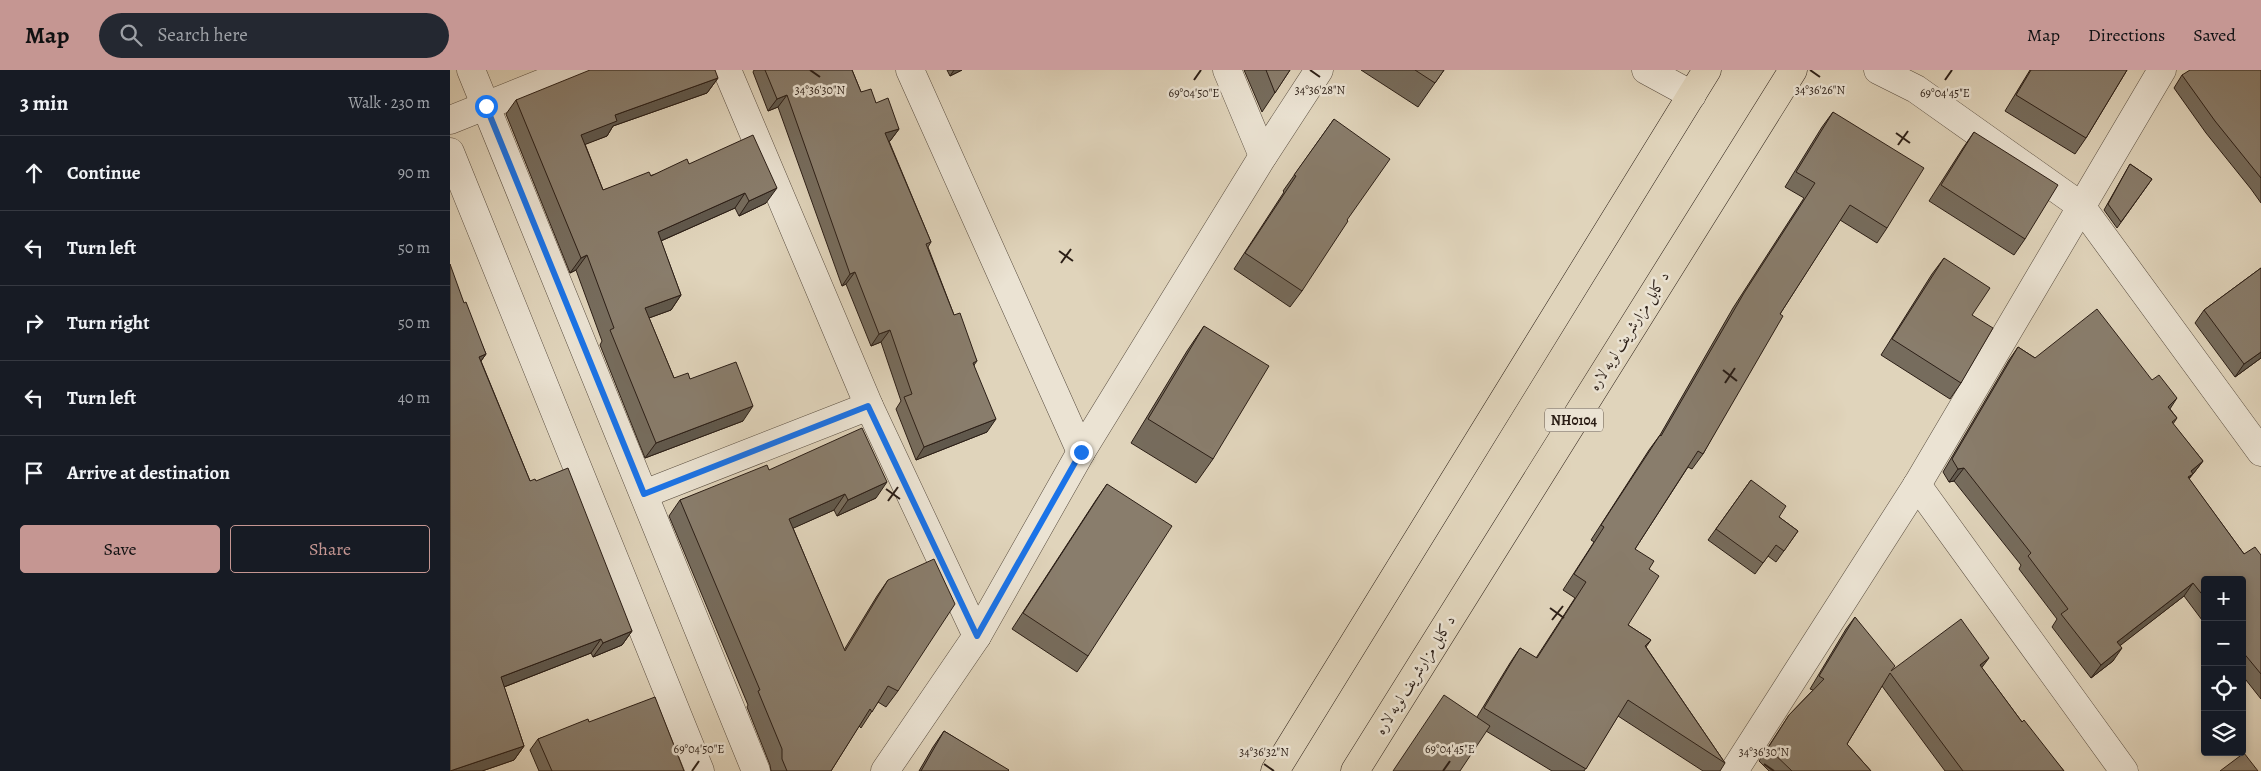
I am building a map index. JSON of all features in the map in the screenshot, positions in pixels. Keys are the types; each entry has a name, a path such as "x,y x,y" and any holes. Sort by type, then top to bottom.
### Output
{"highway":[{"path":"1275,771 1707,70"},
{"name":"د کابل مزارشریف لویه لاره","path":"1355,771 1793,70"}],"street":[{"path":"471,70 756,771"},
{"path":"450,120 575,70"},
{"path":"727,70 868,406 977,636"},
{"path":"910,70 1081,452"},
{"path":"1227,70 1263,156"},
{"path":"885,771 977,636 1081,452 1263,156 1319,70"},
{"path":"1646,70 1692,95"},
{"path":"1878,70 1916,89 2081,206 2261,452"},
{"path":"1741,767 1917,485 2162,70"},
{"path":"450,152 700,771"},
{"path":"644,494 868,406"},
{"path":"1917,485 2124,771"}],"building":[{"path":"590,70 715,70 718,78 615,115 617,121 581,135 603,190 649,172 651,176 687,159 689,164 753,135 777,188 749,201 745,193 658,232 681,295 645,308 674,378 688,373 690,379 736,362 753,406 656,443 610,330 614,328 587,255 581,258 516,100"},
{"path":"765,70 852,70 861,92 871,89 876,103 888,98 899,129 885,133 931,242 926,244 954,315 960,313 977,361 973,363 996,419 924,447 904,397 912,394 890,330 879,334 855,272 850,274 787,95 777,99"},
{"path":"1266,70 1290,70 1275,93"},
{"path":"1415,70 1444,70 1435,83"},
{"path":"2031,70 2127,70 2086,138 2016,95"},
{"path":"2190,70 2261,70 2261,178 2215,121 2182,75"},
{"path":"1833,112 1924,168 1887,228 1850,205 1780,314 1783,316 1703,454 1698,451 1635,549 1654,561 1649,569 1659,576 1628,625 1651,640 1645,646 1725,763 1628,700 1586,769 1484,708 1520,648 1537,658 1586,582 1574,574 1604,527 1601,525 1661,436 1744,293 1815,183 1796,172"},
{"path":"1334,119 1390,159 1347,220 1302,291 1245,253 1296,176 1294,175"},
{"path":"1974,132 2058,185 2025,239 1941,185"},
{"path":"2130,164 2152,179 2121,222 2108,204"},
{"path":"1944,258 1990,288 1972,315 1993,328 1961,383 1892,339"},
{"path":"450,264 486,354 479,357 530,481 535,479 536,481 568,468 632,631 603,643 601,639 501,677 524,746 450,771"},
{"path":"2261,268 2261,352 2244,364 2204,310"},
{"path":"2097,309 2152,380 2159,375 2177,398 2168,407 2177,418 2172,422 2203,461 2191,471 2193,474 2188,477 2244,554 2255,547 2261,555 2261,674 2246,656 2246,576 2201,576 2201,593 2193,583 2117,642 2122,648 2101,665 2061,614 2068,609 2028,556 2031,553 1964,468 1958,469 1952,459 2018,347 2035,358"},
{"path":"1204,326 1269,366 1213,459 1148,419"},
{"path":"862,428 887,482 848,500 845,494 789,519 845,651 888,580 934,559 955,604 898,691 888,686 872,712 870,709 831,771 787,771 782,759 782,749 758,691 760,690 680,500 767,465 769,470"},
{"path":"1751,480 1786,506 1779,517 1798,531 1784,551 1776,545 1763,563 1716,529"},
{"path":"1107,484 1172,526 1088,656 1023,613"},
{"path":"1855,617 1895,666 1891,671 1961,619 1989,658 1980,665 2022,722 2024,720 2064,771 1963,771 1890,673 1847,744 1871,771 1792,771 1768,748 1789,715 1824,679 1819,676"},
{"path":"1444,695 1490,726 1460,771 1393,771"},
{"path":"655,697 684,771 552,771 538,739 588,719 589,722"},
{"path":"944,731 1009,770 921,771"},
{"path":"2240,756 2246,756 2258,771 2220,771"}],"route":[{"path":"486,106 644,494 868,406 977,636 1081,452"}]}
